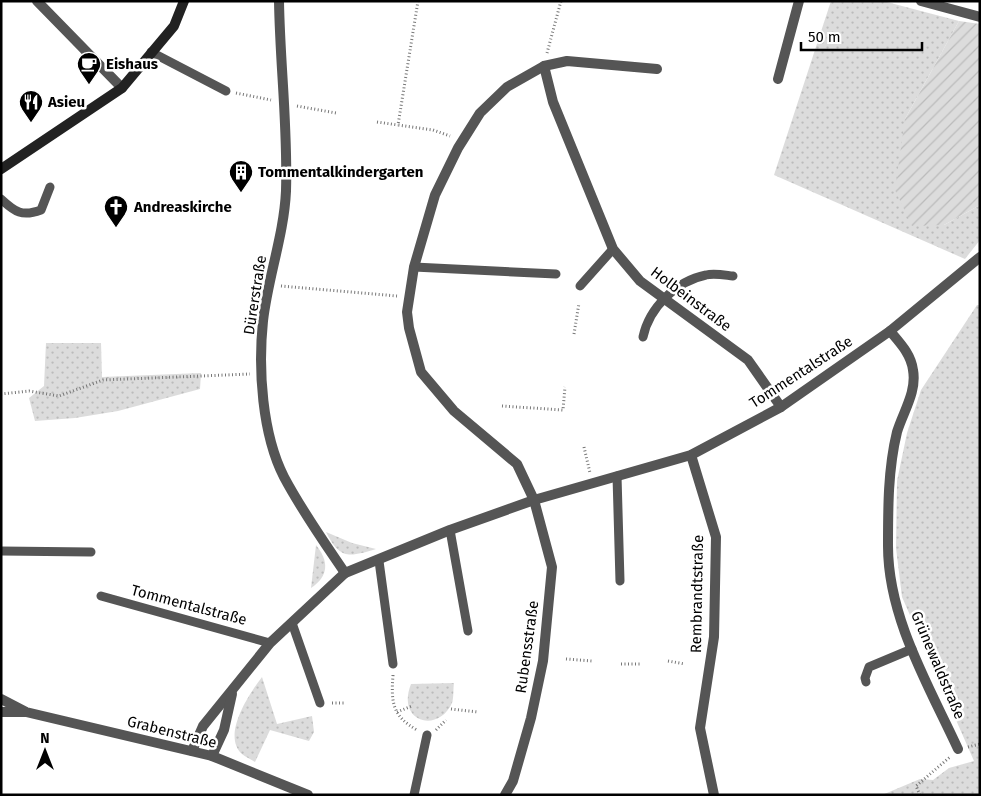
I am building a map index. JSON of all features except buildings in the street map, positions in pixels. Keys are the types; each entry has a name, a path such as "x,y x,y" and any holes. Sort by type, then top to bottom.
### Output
{"main road":[{"path":"1,169 122,88 174,26 184,1"}],"street":[{"path":"37,1 122,88"},
{"name":"Dürerstraße","path":"278,1 285,103 286,192 282,230 263,321 261,373 266,423 284,476 345,574"},
{"path":"778,79 799,1"},
{"path":"921,1 980,17"},
{"path":"534,500 517,464 454,411 421,372 408,328 409,297 414,267 435,195 462,141 480,113 507,87 544,66 568,61 657,69"},
{"name":"Holbeinstraße","path":"544,66 553,102 613,249 640,281 663,300 748,360 780,407"},
{"name":"Tommentalstraße","path":"192,751 203,726 270,643 345,574 450,530 534,500 691,455 780,407 890,332 980,257"},
{"name":"Grünewaldstraße","path":"890,332 908,352 914,370 912,390 898,432 890,480 888,548 895,599 912,649 958,749"},
{"name":"Rembrandtstraße","path":"691,455 716,537 714,637 700,728 714,795"},
{"name":"Rubensstraße","path":"505,795 513,781 532,718 543,661 552,568 534,500"},
{"name":"Tommentalstraße","path":"212,756 224,730 232,692"},
{"name":"Grabenstraße","path":"1,699 26,712"},
{"name":"Grabenstraße","path":"1,712 26,712 212,756 308,795"}],"lane":[{"path":"151,52 226,91"},
{"path":"1,199 13,210 29,214 41,210 50,187"},
{"path":"580,286 613,249"},
{"path":"414,267 556,274"},
{"path":"643,337 645,325 663,300 687,280 708,274 733,276"},
{"path":"617,476 620,581"},
{"path":"450,530 468,630"},
{"path":"1,551 91,552"},
{"path":"379,561 393,664"},
{"name":"Tommentalstraße","path":"101,596 270,643"},
{"path":"292,623 320,703"},
{"path":"866,682 869,667 912,649"},
{"path":"414,795 428,735"}],"path":[{"path":"398,126 418,1"},
{"path":"544,66 561,1"},
{"path":"226,91 336,113"},
{"path":"376,122 433,130 462,141"},
{"path":"271,285 409,297"},
{"path":"574,334 579,303"},
{"path":"1,394 29,391 59,396 103,380 235,374"},
{"path":"502,406 563,410 565,387"},
{"path":"584,447 592,483"},
{"path":"566,659 592,661"},
{"path":"668,661 685,664"},
{"path":"393,664 391,696 397,712 404,723 428,735 439,728 446,720"},
{"path":"621,664 640,664"},
{"path":"332,703 344,703"},
{"path":"397,712 412,706"},
{"path":"451,709 478,712"},
{"path":"920,795 916,786 958,749 980,744"}],"shaded area":[{"path":"831,1 883,1 959,21 905,119 944,225 980,205 980,240 965,259 774,175"},
{"path":"959,21 980,24 980,205 944,225 912,226 895,190 905,119"},
{"path":"977,305 980,305 980,795 882,795 920,779 933,780 949,768 974,761 902,597 896,548 897,481 907,433 921,390"},
{"path":"46,343 101,343 102,377 201,373 200,389 118,411 75,418 35,421 29,398 44,386"},
{"path":"326,532 352,543 376,549 359,554 346,554 336,548"},
{"path":"316,545 325,562 325,568 321,578 311,588"},
{"path":"262,677 277,724 312,716 314,732 309,741 270,730 255,762 242,754 236,746 235,736 236,726 245,703"},
{"path":"454,683 452,703 446,713 429,721 414,715 409,707 408,697 411,684"}],"place":[{"name":"Eishaus","path":"89,85"},
{"name":"Asieu","path":"31,123"},
{"name":"Tommentalkindergarten","path":"241,193"},
{"name":"Andreaskirche","path":"116,228"}]}
